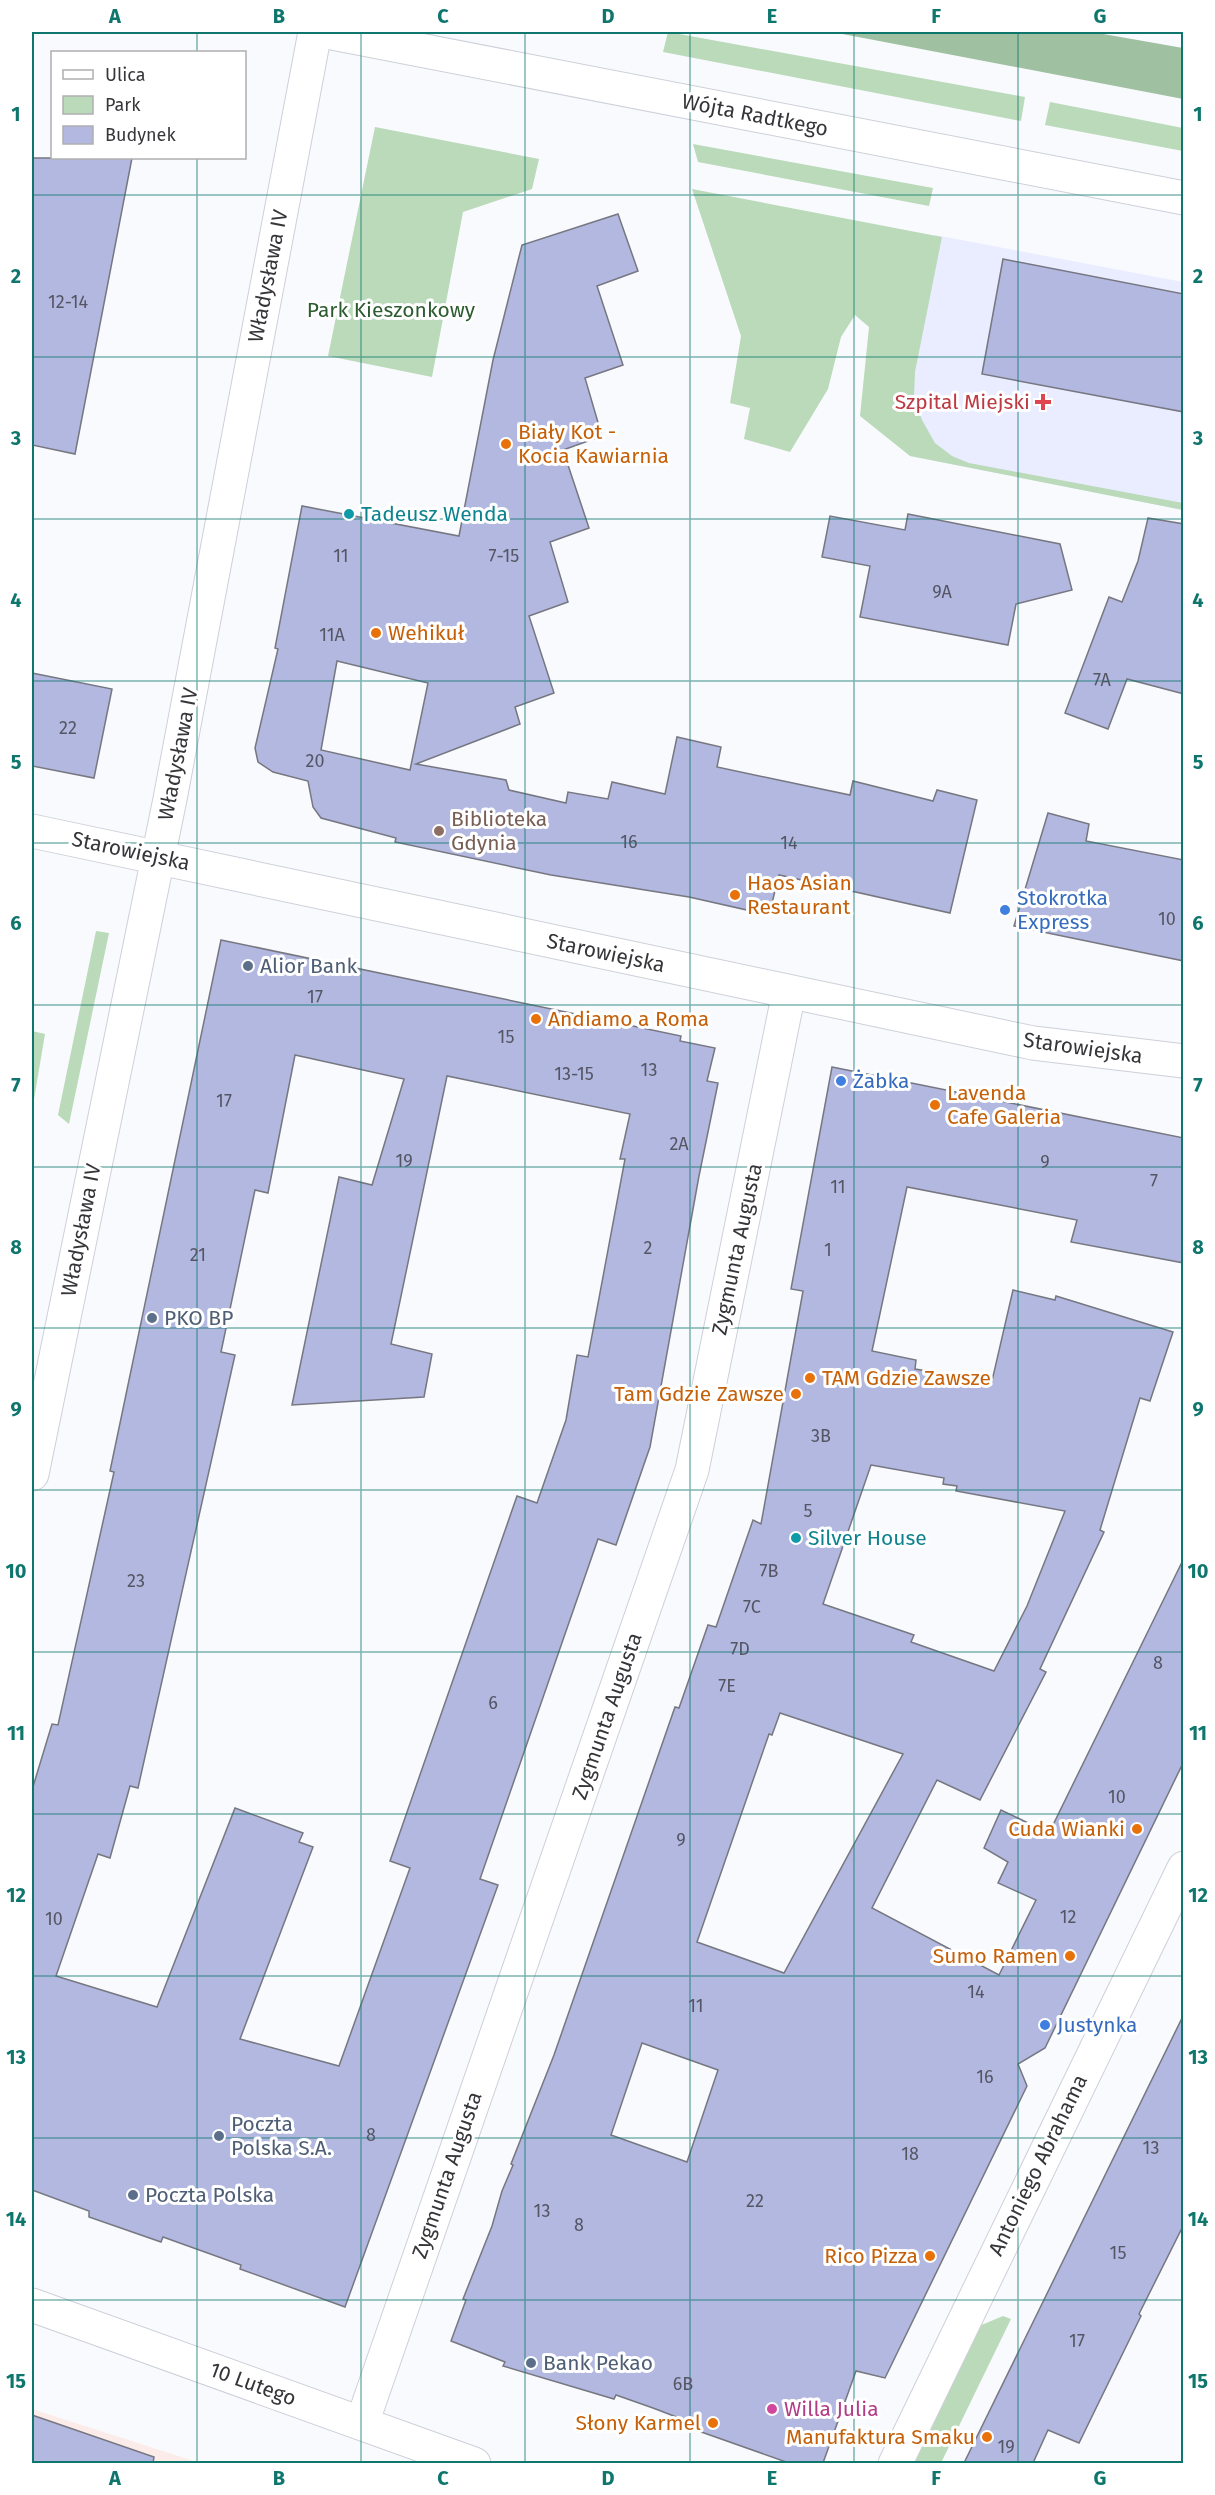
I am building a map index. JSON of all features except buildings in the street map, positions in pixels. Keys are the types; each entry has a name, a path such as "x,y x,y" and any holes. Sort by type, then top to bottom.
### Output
{"street":[{"name":"Władysława IV","path":"32,1474 174,779 315,32"},
{"name":"Wójta Radtkego","path":"327,32 1184,198"},
{"name":"Starowiejska","path":"32,831 1033,1042 1184,1061"},
{"name":"Zygmunta Augusta","path":"362,2423 692,1470 789,992"},
{"name":"Antoniego Abrahama","path":"895,2463 1184,1868"},
{"name":"10 Lutego","path":"32,2305 474,2463"}],"shaded area":[{"name":"Szpital Miejski","path":"935,235 1183,282 1183,510 910,456 895,440"},
{"path":"32,2409 200,2463 32,2464"}],"green space":[{"path":"668,32 1025,97 1021,121 663,52"},
{"path":"832,32 1092,32 1183,48 1183,99"},
{"path":"1050,102 1183,128 1183,151 1045,125"},
{"name":"Park Kieszonkowy","path":"375,127 539,159 532,189 463,212 432,377 328,356"},
{"path":"693,144 933,188 929,206 698,162"},
{"path":"692,189 942,237 915,372 914,397 922,420 935,443 952,456 969,463 1183,503 1183,510 910,456 860,416 869,327 855,315 841,337 828,389 790,452 744,439 750,408 730,403 741,336"},
{"path":"96,931 109,933 69,1124 58,1115"},
{"path":"32,1031 45,1034 32,1111"},
{"path":"1003,2316 1011,2319 941,2463 906,2464 972,2329"}],"place":[{"name":"Szpital Miejski","path":"1043,402"},
{"name":"Biały Kot - Kocia Kawiarnia","path":"506,444"},
{"name":"Tadeusz Wenda","path":"349,514"},
{"name":"Wehikuł","path":"376,633"},
{"name":"Biblioteka Gdynia","path":"439,831"},
{"name":"Haos Asian Restaurant","path":"735,895"},
{"name":"Stokrotka Express","path":"1005,910"},
{"name":"Alior Bank","path":"248,966"},
{"name":"Andiamo a Roma","path":"536,1019"},
{"name":"Żabka","path":"841,1081"},
{"name":"Lavenda Cafe Galeria","path":"935,1105"},
{"name":"PKO BP","path":"152,1318"},
{"name":"TAM Gdzie Zawsze","path":"810,1378"},
{"name":"Tam Gdzie Zawsze","path":"796,1394"},
{"name":"Silver House","path":"796,1538"},
{"name":"Cuda Wianki","path":"1137,1829"},
{"name":"Sumo Ramen","path":"1070,1956"},
{"name":"Justynka","path":"1045,2025"},
{"name":"Poczta Polska S.A.","path":"219,2136"},
{"name":"Poczta Polska","path":"133,2195"},
{"name":"Rico Pizza","path":"930,2256"},
{"name":"Bank Pekao","path":"531,2363"},
{"name":"Willa Julia","path":"772,2409"},
{"name":"Słony Karmel","path":"713,2423"},
{"name":"Manufaktura Smaku","path":"987,2437"}]}
